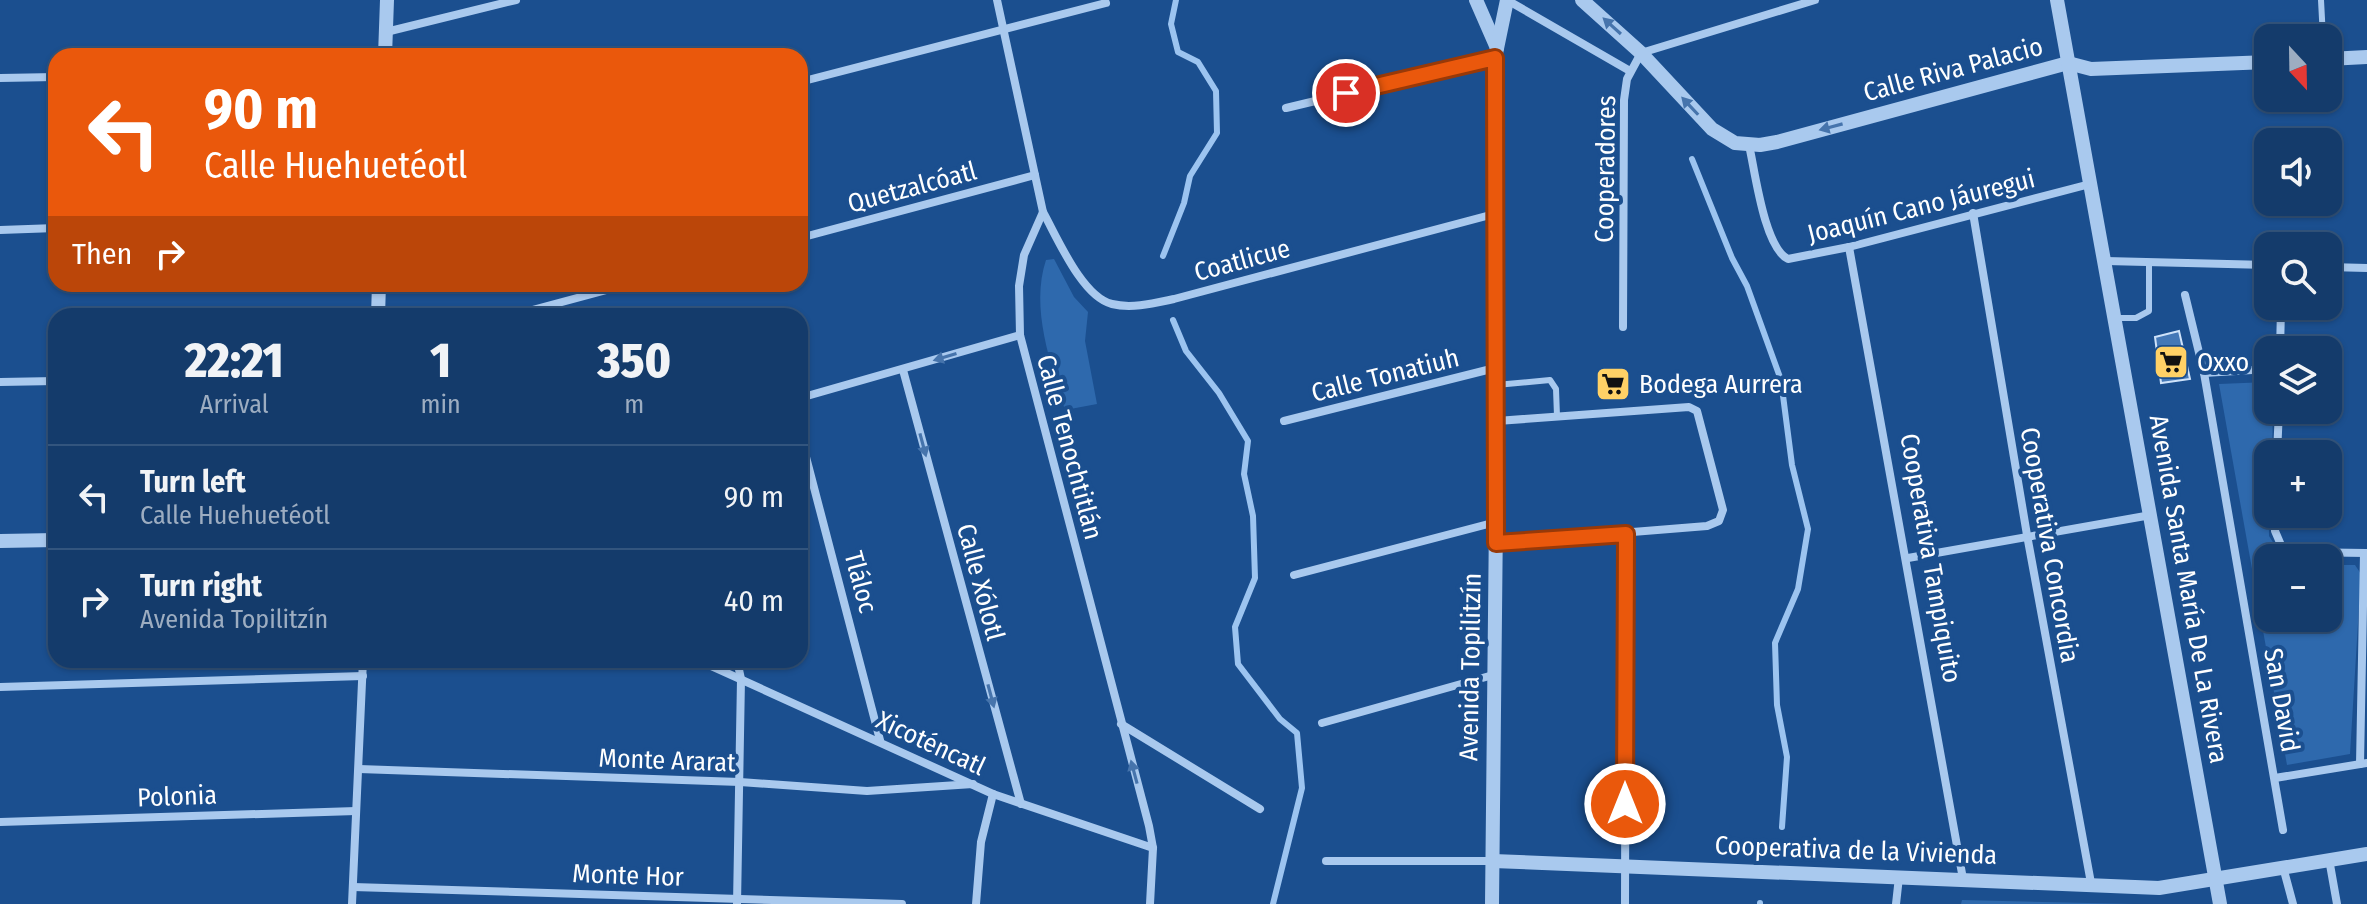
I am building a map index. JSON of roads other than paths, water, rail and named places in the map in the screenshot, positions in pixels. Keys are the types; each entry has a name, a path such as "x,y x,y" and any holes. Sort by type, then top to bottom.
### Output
{"street":[{"path":"385,48 387,0"},
{"path":"386,32 516,0"},
{"path":"997,0 1043,212"},
{"path":"1476,0 1496,53"},
{"path":"1496,53 1507,0 1630,71"},
{"path":"1582,0 1641,53 1712,129 1735,143 1749,145"},
{"path":"1641,53 1815,0"},
{"name":"Avenida Santa María De La Rivera","path":"2057,0 2117,318 2220,904"},
{"path":"808,80 1106,3"},
{"path":"1286,108 1496,53"},
{"name":"Avenida Topilitzín","path":"1492,904 1497,421 1494,214 1496,53"},
{"name":"Cooperadores","path":"1623,327 1624,100 1630,71 1641,53"},
{"path":"2342,58 2367,57"},
{"name":"Calle Riva Palacio","path":"1749,145 1777,142 2068,63 2091,69 2254,63"},
{"path":"0,78 48,77"},
{"name":"Joaquín Cano Jáuregui","path":"1749,145 1770,237 1780,255 1798,258 2090,184"},
{"name":"Quetzalcóatl","path":"808,236 1035,175"},
{"name":"Coatlicue","path":"1043,212 1073,266 1097,296 1111,304 1136,305 1174,299 1494,214"},
{"name":"Calle Tenochtitlán","path":"1043,212 1024,255 1019,286 1020,335 1153,848 1150,904"},
{"name":"Cooperativa Concordia","path":"1973,213 2027,535 2091,883"},
{"path":"0,230 48,228"},
{"name":"Cooperativa Tampiquito","path":"1849,247 1908,558 1963,879"},
{"path":"2106,261 2254,265"},
{"path":"2342,267 2367,268"},
{"path":"540,308 599,292"},
{"name":"San David","path":"2185,295 2204,373 2283,830"},
{"path":"808,396 1020,335"},
{"name":"Calle Tonatiuh","path":"1284,421 1495,368"},
{"name":"Calle Xólotl","path":"903,370 1021,804"},
{"path":"2204,373 2254,370"},
{"path":"0,382 48,381"},
{"path":"1496,543 1707,526 1719,521 1723,510 1697,411 1683,405 1497,421"},
{"name":"Tláloc","path":"808,465 880,740"},
{"path":"1908,558 2152,515"},
{"path":"1294,575 1496,522"},
{"path":"2275,528 2281,545 2296,552 2366,553 2363,763 2275,778"},
{"path":"1625,904 1626,534"},
{"path":"0,541 48,540"},
{"path":"352,904 363,668"},
{"name":"Xicoténcatl","path":"716,668 993,794 1153,848"},
{"path":"738,901 739,668"},
{"path":"1322,723 1493,675"},
{"path":"0,687 363,676"},
{"path":"1121,724 1260,809"},
{"name":"Monte Ararat","path":"359,769 740,782 867,791 973,784"},
{"path":"976,904 981,842 993,794"},
{"name":"Polonia","path":"0,822 356,811"},
{"name":"Cooperativa de la Vivienda","path":"1493,861 2159,888 2367,854"},
{"path":"2329,859 2337,904"},
{"path":"1326,861 1493,861"},
{"path":"2283,867 2293,904"},
{"path":"1896,904 1899,876"},
{"name":"Monte Hor","path":"353,887 902,904"}],"lane":[{"path":"2321,0 2322,24"},
{"path":"2117,318 2136,318 2149,311 2149,262"},
{"path":"1495,385 1545,378 1550,380 1556,389 1557,416"}],"waterway":[{"path":"1163,256 1184,203 1190,176 1217,133 1216,91 1198,62 1178,52 1171,24 1176,0"},
{"path":"1692,159 1732,258 1747,286 1781,380 1792,465 1808,529 1798,589 1775,643 1777,705 1787,757 1782,827"},
{"path":"1173,320 1186,351 1219,393 1248,441 1244,474 1253,516 1255,578 1235,627 1238,664 1280,719 1297,733 1302,788 1273,904"}],"place":[{"name":"Oxxo","path":"2171,362"},
{"name":"Bodega Aurrera","path":"1613,384"}]}
